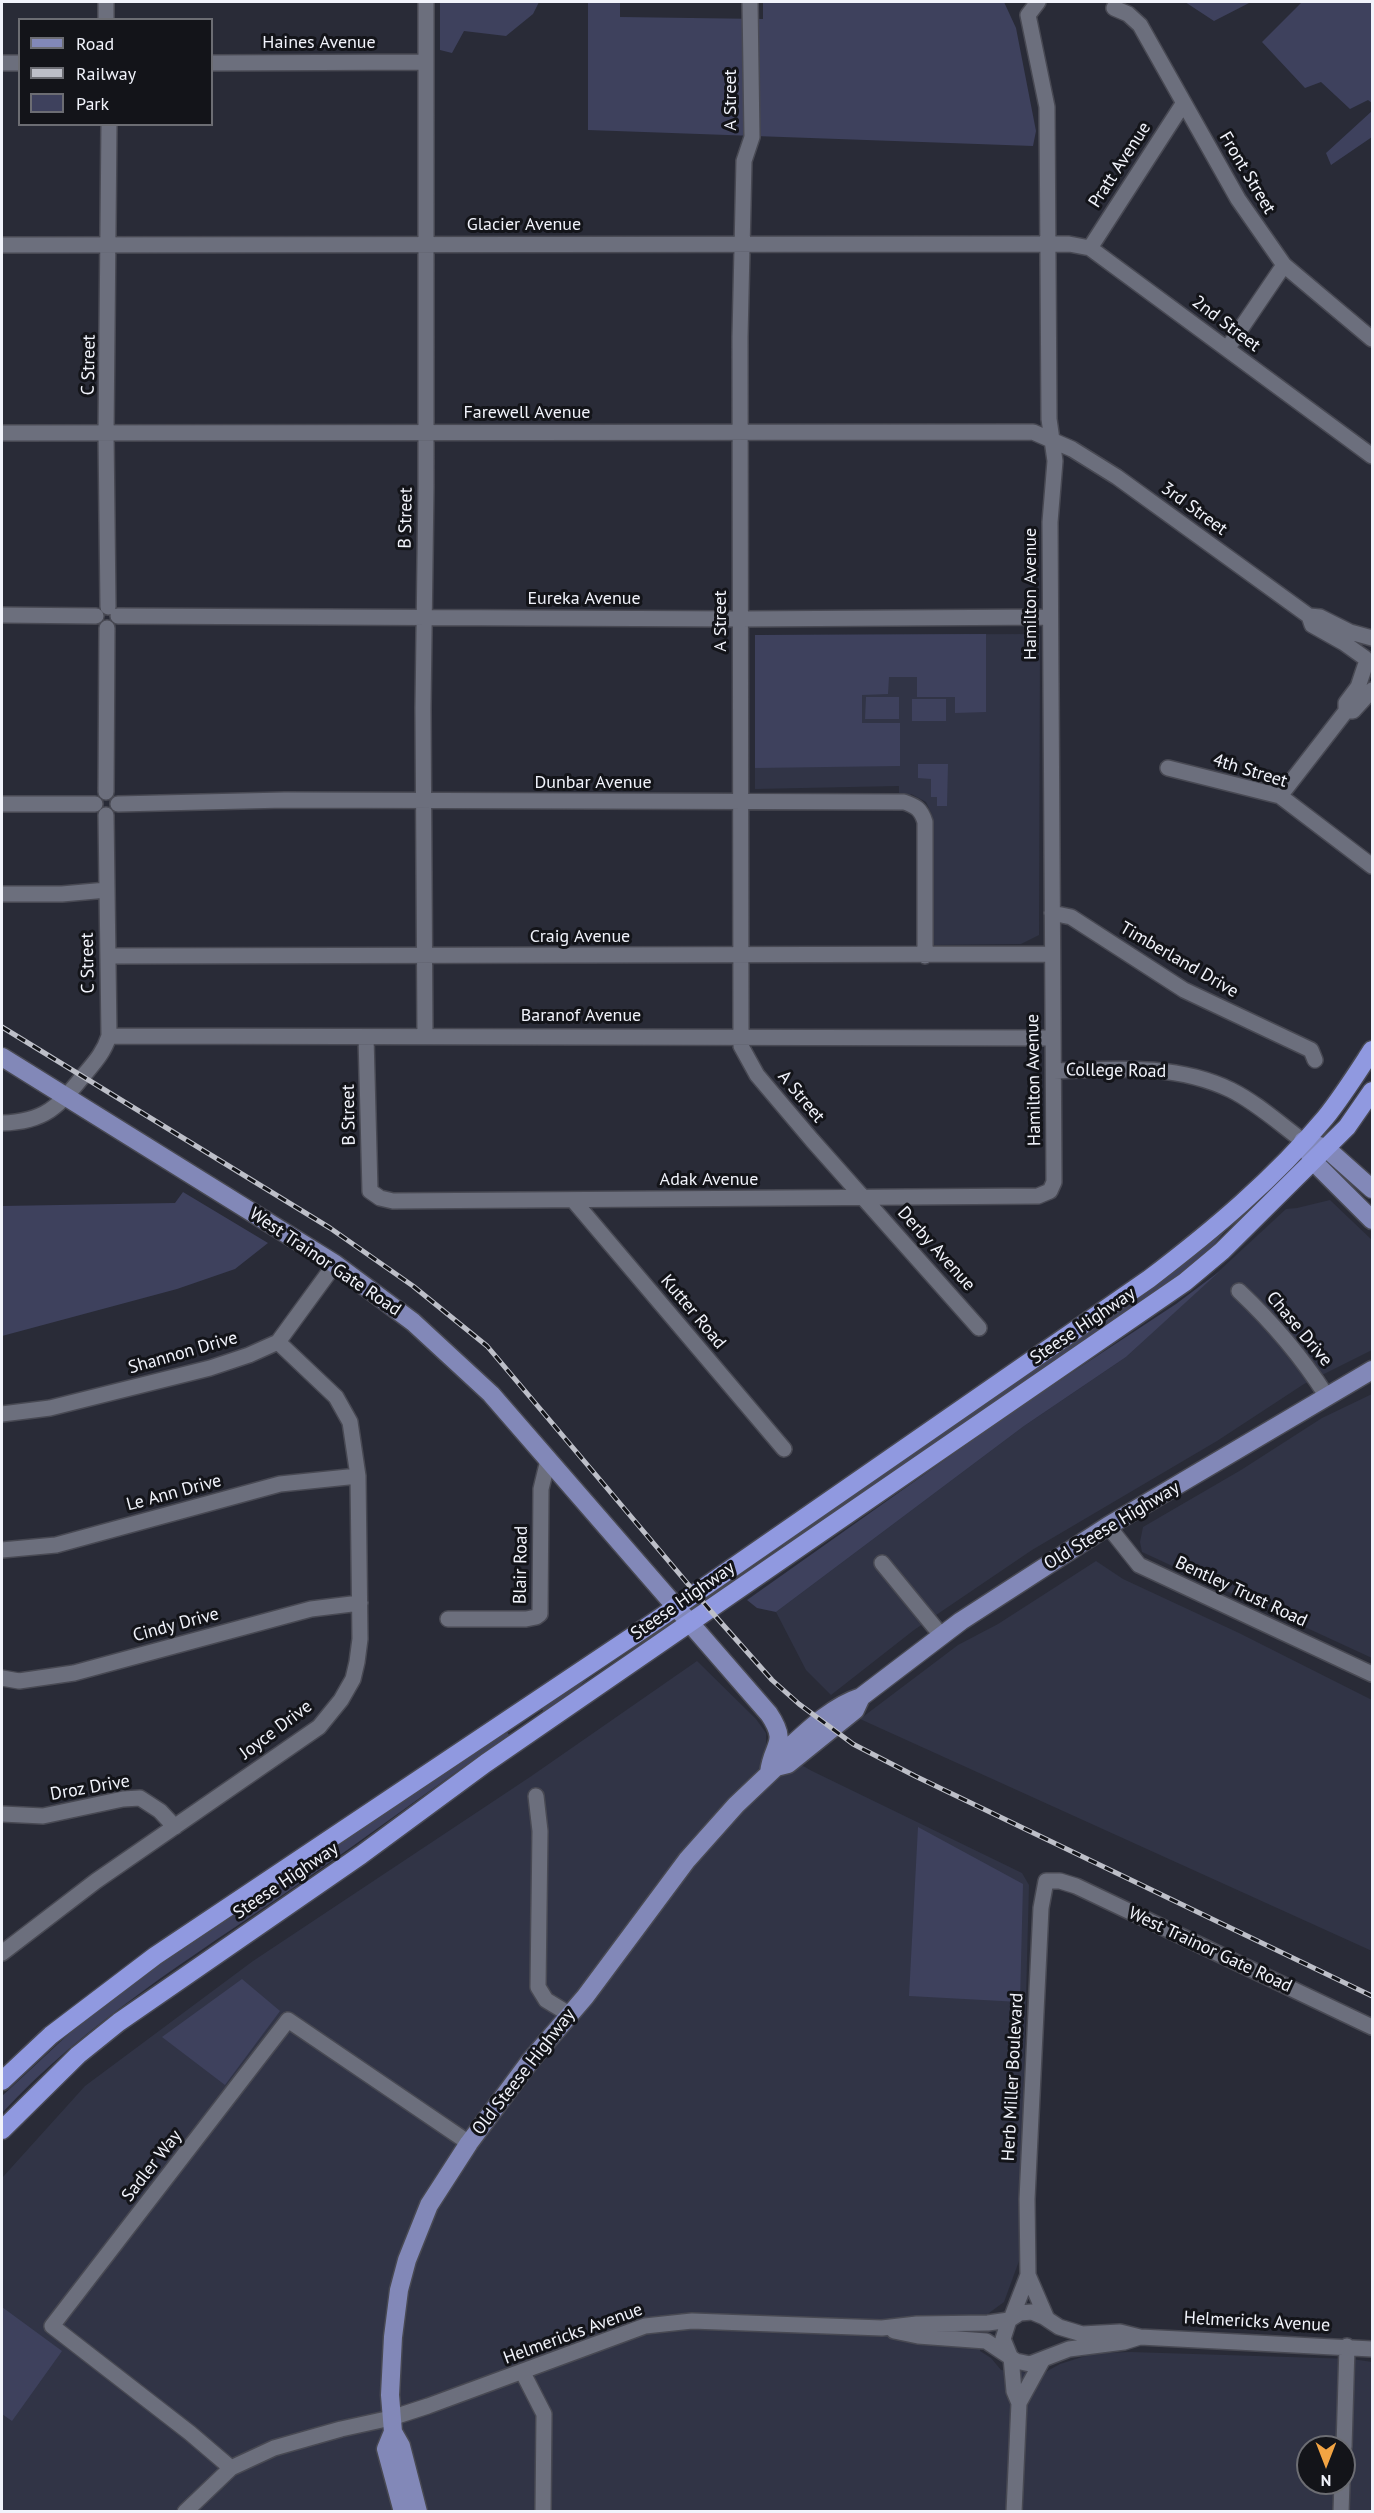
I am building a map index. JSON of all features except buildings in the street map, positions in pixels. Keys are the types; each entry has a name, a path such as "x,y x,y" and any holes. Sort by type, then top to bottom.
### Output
{"highway":[{"name":"Steese Highway","path":"2,2081 51,2035 154,1956 677,1606 1149,1279 1219,1224 1303,1141 1325,1118 1372,1050"},
{"name":"Steese Highway","path":"2,2130 78,2055 119,2022 361,1855 486,1763 690,1621 1185,1282 1222,1251 1347,1127 1372,1091"}],"main road":[{"name":"West Trainor Gate Road","path":"2,1057 334,1264 413,1322 449,1353 491,1394 746,1685 753,1698 778,1726 778,1746 770,1762 778,1768"},
{"name":"College Road","path":"1303,1141 1326,1148 1372,1189"},
{"name":"College Road","path":"1303,1141 1313,1161 1372,1220"},
{"name":"Old Steese Highway","path":"802,1736 846,1702 861,1696 941,1635 1108,1526 1249,1444 1326,1395 1372,1370"},
{"name":"West Trainor Gate Road","path":"746,1685 760,1692 802,1736"},
{"name":"Old Steese Highway","path":"404,2511 386,2449 392,2425 393,2337 399,2290 407,2260 429,2205 469,2143 530,2061 636,1930 687,1860 736,1805 778,1768 855,1710 861,1696"},
{"path":"778,1768 800,1745 802,1736"},
{"name":"Old Steese Highway","path":"392,2425 401,2446 418,2511"}],"street":[{"path":"106,2 106,18"},
{"name":"B Street","path":"425,1036 423,618 426,432 426,2"},
{"name":"A Street","path":"750,2 752,137 744,161 742,246 740,1036 741,1046 757,1075 863,1197"},
{"name":"Hamilton Avenue","path":"1038,2 1028,15 1047,107 1049,408 1055,461 1050,522 1054,1071 1054,1182 1050,1191"},
{"name":"Front Street","path":"1114,8 1128,14 1140,25 1238,199 1284,265 1372,339"},
{"name":"Haines Avenue","path":"213,63 426,62"},
{"path":"2,63 18,63"},
{"name":"Pratt Avenue","path":"1090,248 1184,104"},
{"name":"C Street","path":"107,613 106,433 110,126"},
{"path":"1047,244 1090,248"},
{"name":"Glacier Avenue","path":"2,245 1047,244"},
{"name":"2nd Street","path":"1090,248 1372,456"},
{"path":"1227,348 1284,265"},
{"name":"Farewell Avenue","path":"2,433 1033,432 1052,440"},
{"name":"3rd Street","path":"1052,440 1072,449 1117,477 1308,616 1312,625 1344,643 1368,667"},
{"path":"106,792 107,628 100,626 107,613"},
{"name":"Eureka Avenue","path":"2,615 107,613 423,618 740,619 1050,617"},
{"name":"3rd Street","path":"1308,616 1320,617 1350,632 1372,638"},
{"path":"1280,796 1346,711 1347,703 1368,667 1372,644"},
{"path":"1346,711 1353,711 1372,690"},
{"name":"4th Street","path":"1167,768 1280,796 1372,866"},
{"path":"2,804 100,809 112,813 118,804 114,795 106,792 99,794 100,809"},
{"name":"Dunbar Avenue","path":"118,804 425,800 904,802 917,807 925,822 925,956"},
{"name":"C Street","path":"67,1098 105,1050 109,1036 107,890 100,809"},
{"path":"2,894 62,894 107,890"},
{"name":"Timberland Drive","path":"1052,913 1071,917 1184,990 1311,1050 1315,1060"},
{"name":"Craig Avenue","path":"108,956 1052,954"},
{"name":"Baranof Avenue","path":"109,1036 1053,1038"},
{"name":"B Street","path":"366,1037 370,1191"},
{"name":"College Road","path":"1054,1071 1156,1069 1187,1074 1233,1091 1303,1141"},
{"path":"2,1123 13,1123 38,1117 67,1098"},
{"name":"Adak Avenue","path":"370,1191 380,1198 393,1201 1038,1196 1050,1191"},
{"name":"Derby Avenue","path":"863,1197 979,1328"},
{"name":"Kutter Road","path":"573,1200 784,1449"},
{"path":"278,1342 334,1264"},
{"name":"Chase Drive","path":"1239,1291 1272,1322 1305,1363 1326,1395"},
{"name":"Shannon Drive","path":"2,1414 50,1408 210,1368 278,1342"},
{"name":"Joyce Drive","path":"2,1953 96,1881 318,1727 341,1700 353,1679 360,1639 360,1604 358,1476 350,1422 336,1397 278,1342"},
{"name":"Blair Road","path":"448,1619 526,1620 540,1614 541,1489 548,1460"},
{"name":"Le Ann Drive","path":"2,1550 57,1545 280,1484 358,1476"},
{"name":"Bentley Trust Road","path":"1108,1526 1138,1565 1372,1674"},
{"path":"882,1563 941,1635"},
{"name":"Cindy Drive","path":"2,1678 20,1681 74,1673 311,1609 360,1604"},
{"path":"536,1796 540,1831 538,1987 546,2000 569,2014"},
{"name":"Droz Drive","path":"2,1814 43,1816 123,1799 140,1798 160,1811 175,1827"},
{"name":"West Trainor Gate Road","path":"1046,1881 1060,1881 1076,1886 1372,2027"},
{"name":"Herb Miller Boulevard","path":"1014,2511 1018,2403 1014,2391 1011,2357 1003,2339 1028,2275 1031,2103 1041,1908 1046,1881"},
{"name":"Sadler Way","path":"231,2468 190,2433 52,2326 288,2020 469,2143"},
{"name":"Herb Miller Boulevard","path":"1018,2403 1042,2360 1052,2350 1055,2339 1028,2275"},
{"name":"Helmericks Avenue","path":"185,2511 231,2468 291,2442 392,2425 624,2332 669,2322 882,2328 917,2324 952,2325 1010,2320 1026,2312 1039,2314 1059,2328 1082,2334 1120,2332 1140,2337 1372,2349"},
{"name":"Helmericks Avenue","path":"882,2328 918,2336 986,2341 1022,2363 1030,2364 1069,2349 1124,2342 1140,2337"},
{"path":"1344,2435 1347,2346"},
{"path":"523,2373 544,2414 543,2511"},
{"path":"1341,2511 1342,2495"}],"shaded area":[{"path":"1040,634 1039,935 1021,944 934,945 932,815 926,802 911,794 909,797 899,796 899,786 755,789 755,635"},
{"path":"1330,1200 1372,1240 1372,1350 1304,1384 1217,1441 1032,1550 914,1630 831,1695 806,1670 776,1612 1024,1426 1126,1357 1286,1209"},
{"path":"1372,1394 1372,1658 1142,1552 1140,1542 1143,1527 1241,1470 1322,1418"},
{"path":"1096,1561 1123,1579 1239,1633 1372,1700 1372,1951 860,1719 958,1645 998,1624"},
{"path":"697,1661 756,1719 766,1733 766,1745 812,1771 1022,1873 1029,1885 1019,2261 1004,2302 989,2313 981,2323 980,2351 991,2358 1001,2370 1042,2374 1060,2364 1095,2353 1131,2352 1352,2359 1372,2362 1372,2511 2,2511 2,2178 85,2086 253,1961 530,1777"}],"green space":[{"path":"440,2 539,2 533,14 506,36 464,31 452,53 440,50"},
{"path":"588,2 620,2 620,17 763,19 763,2 1004,2 1016,28 1036,131 1033,146 588,130"},
{"path":"1185,2 1251,2 1214,21"},
{"path":"1302,2 1372,2 1372,103 1368,100 1350,109 1321,82 1305,88 1262,42"},
{"path":"1372,111 1372,137 1331,165 1326,153"},
{"path":"986,634 986,712 955,713 955,697 917,697 917,677 889,677 888,694 862,695 862,723 900,723 900,766 755,768 755,635"},
{"path":"866,697 899,697 899,719 865,719"},
{"path":"912,699 946,699 946,721 912,721"},
{"path":"918,764 948,764 947,806 937,806 937,797 931,797 931,779 918,778"},
{"path":"183,1192 268,1243 235,1269 177,1289 2,1336 2,1206 175,1203"},
{"path":"1223,1230 1225,1231 1207,1253 1154,1294 785,1547 782,1544"},
{"path":"1220,1271 1126,1357 1024,1426 776,1612 757,1608 747,1600 1021,1406 1176,1304"},
{"path":"585,1678 586,1680 562,1702 544,1712 542,1709"},
{"path":"507,1732 509,1735 104,2020 34,2080 2,2113 2,2096 88,2016 143,1976"},
{"path":"918,1827 1023,1884 1020,2002 909,1996"},
{"path":"242,1979 280,2011 225,2085 162,2037"},
{"path":"2,2307 62,2351 12,2421 2,2414"}],"railway":[{"path":"2,1027 330,1228 413,1286 487,1346 709,1609 772,1680 799,1704 853,1744 1372,1996"}]}
